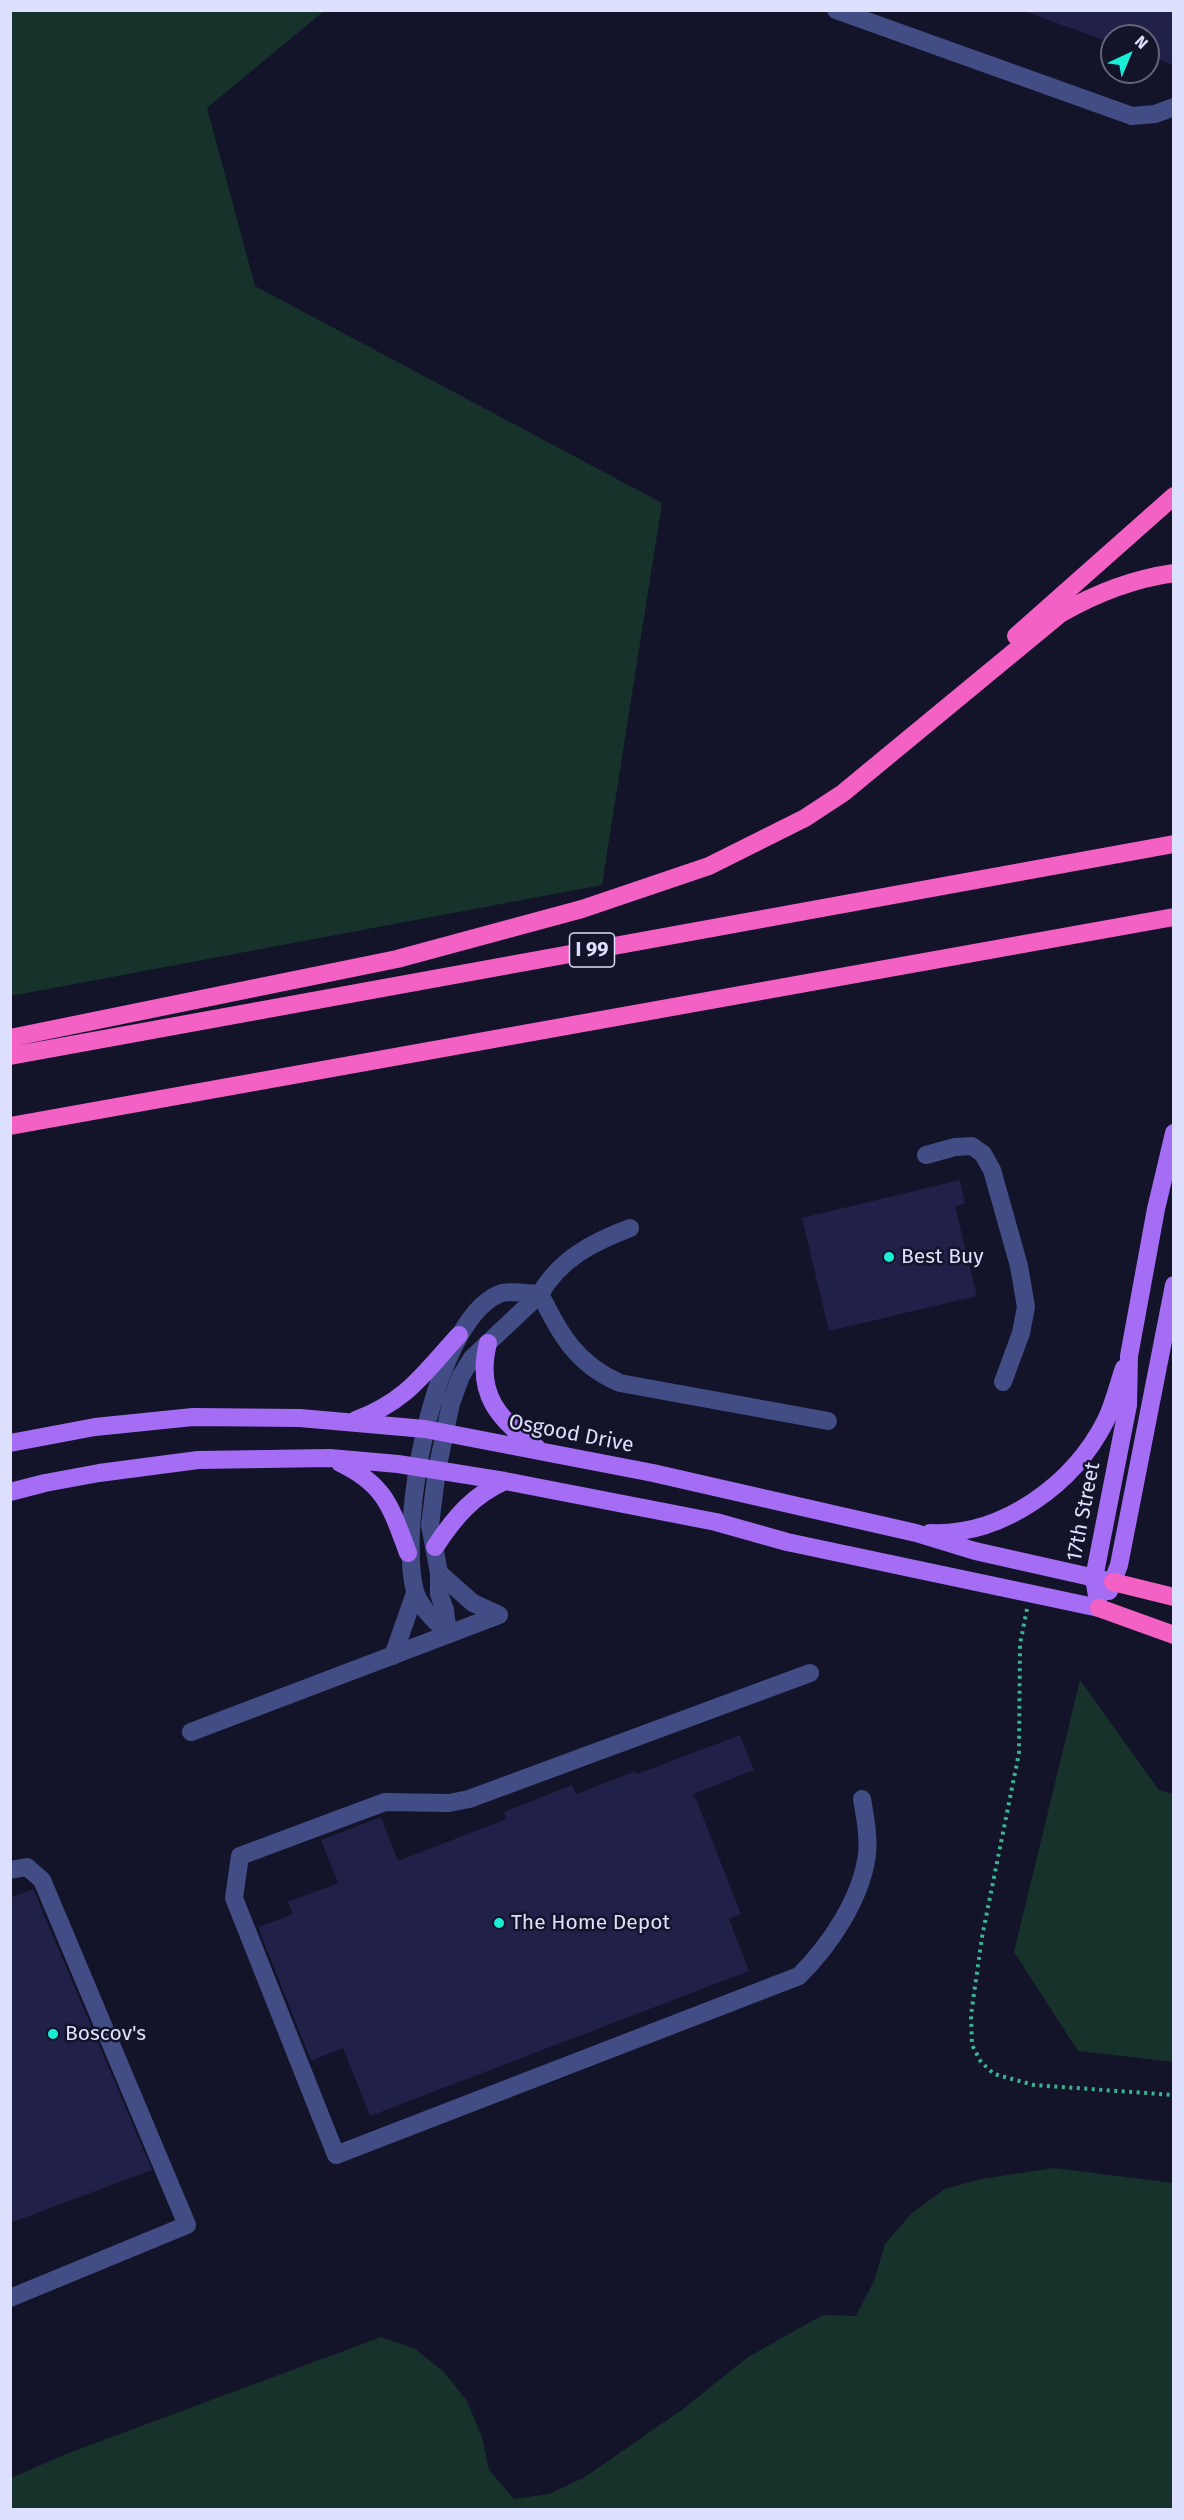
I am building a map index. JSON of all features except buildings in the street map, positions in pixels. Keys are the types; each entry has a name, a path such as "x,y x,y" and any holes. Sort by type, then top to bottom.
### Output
{"highway":[{"path":"914,735 1025,628 1173,496"},
{"path":"10,1038 397,959 582,909 709,866 805,818 843,793 1060,614 1090,597 1154,576 1173,573"},
{"name":"I 99","path":"10,1056 1173,844"},
{"path":"10,1126 1173,916"},
{"path":"1026,944 1173,928"},
{"path":"1113,1582 1173,1597"},
{"path":"1099,1608 1173,1635"}],"main road":[{"name":"17th Street","path":"1099,1608 1094,1578 1128,1405 1129,1356 1156,1209 1173,1133"},
{"name":"17th Street","path":"1099,1608 1113,1582 1173,1285"},
{"path":"354,1421 382,1410 400,1399 459,1335"},
{"path":"488,1343 483,1362 488,1395 497,1412 509,1427 542,1452"},
{"path":"916,1533 944,1534 1000,1520 1044,1494 1079,1461 1107,1419 1129,1356"},
{"name":"Osgood Drive","path":"10,1443 95,1427 193,1417 354,1421 425,1429 653,1473 916,1533 975,1551 1113,1582"},
{"path":"330,1458 361,1473 383,1495 408,1553"},
{"path":"10,1492 88,1475 198,1460 330,1458 418,1467 505,1481 716,1522 788,1542 1099,1608"},
{"path":"435,1546 449,1525 473,1500 486,1490 505,1481"}],"lane":[{"path":"836,10 1132,116 1155,114 1173,107"},
{"path":"926,1155 964,1145 972,1146 983,1154 992,1170 1019,1266 1026,1307 1021,1333 1004,1382"},
{"path":"448,1634 445,1610 439,1594 439,1573 430,1525 437,1470 451,1402 461,1376 472,1358 540,1294 550,1276 570,1258 602,1238 630,1228"},
{"path":"448,1634 430,1615 415,1593 408,1553 418,1467 432,1399 459,1335 480,1310 499,1294 540,1294"},
{"path":"540,1294 566,1341 583,1361 599,1374 620,1383 828,1422"},
{"path":"191,1732 499,1615 472,1603 439,1573"},
{"path":"393,1656 415,1593"},
{"path":"810,1672 469,1799 449,1803 385,1802 240,1856 234,1884 234,1898 336,2154 799,1976 820,1955 863,1877 867,1853 862,1799"},
{"path":"10,1870 27,1867 42,1880 187,2225 10,2298"}],"path":[{"path":"1030,1592 1020,1644 1019,1753 982,1937 971,2015 972,2045 981,2062 994,2074 1034,2085 1173,2095"}],"green space":[{"path":"11,10 324,11 207,108 255,286 662,503 602,885 11,996"},
{"path":"1080,1680 1159,1790 1173,1794 1173,2062 1078,2051 1014,1952"},
{"path":"1054,2168 1173,2183 1173,2509 11,2509 11,2478 66,2454 381,2337 415,2349 444,2372 467,2401 482,2437 489,2470 514,2499 549,2494 585,2477 683,2409 748,2357 823,2315 856,2316 874,2281 885,2244 912,2213 945,2189 981,2179"}],"place":[{"name":"Best Buy","path":"889,1257"},
{"name":"The Home Depot","path":"499,1923"},
{"name":"Boscov's","path":"53,2034"}]}
